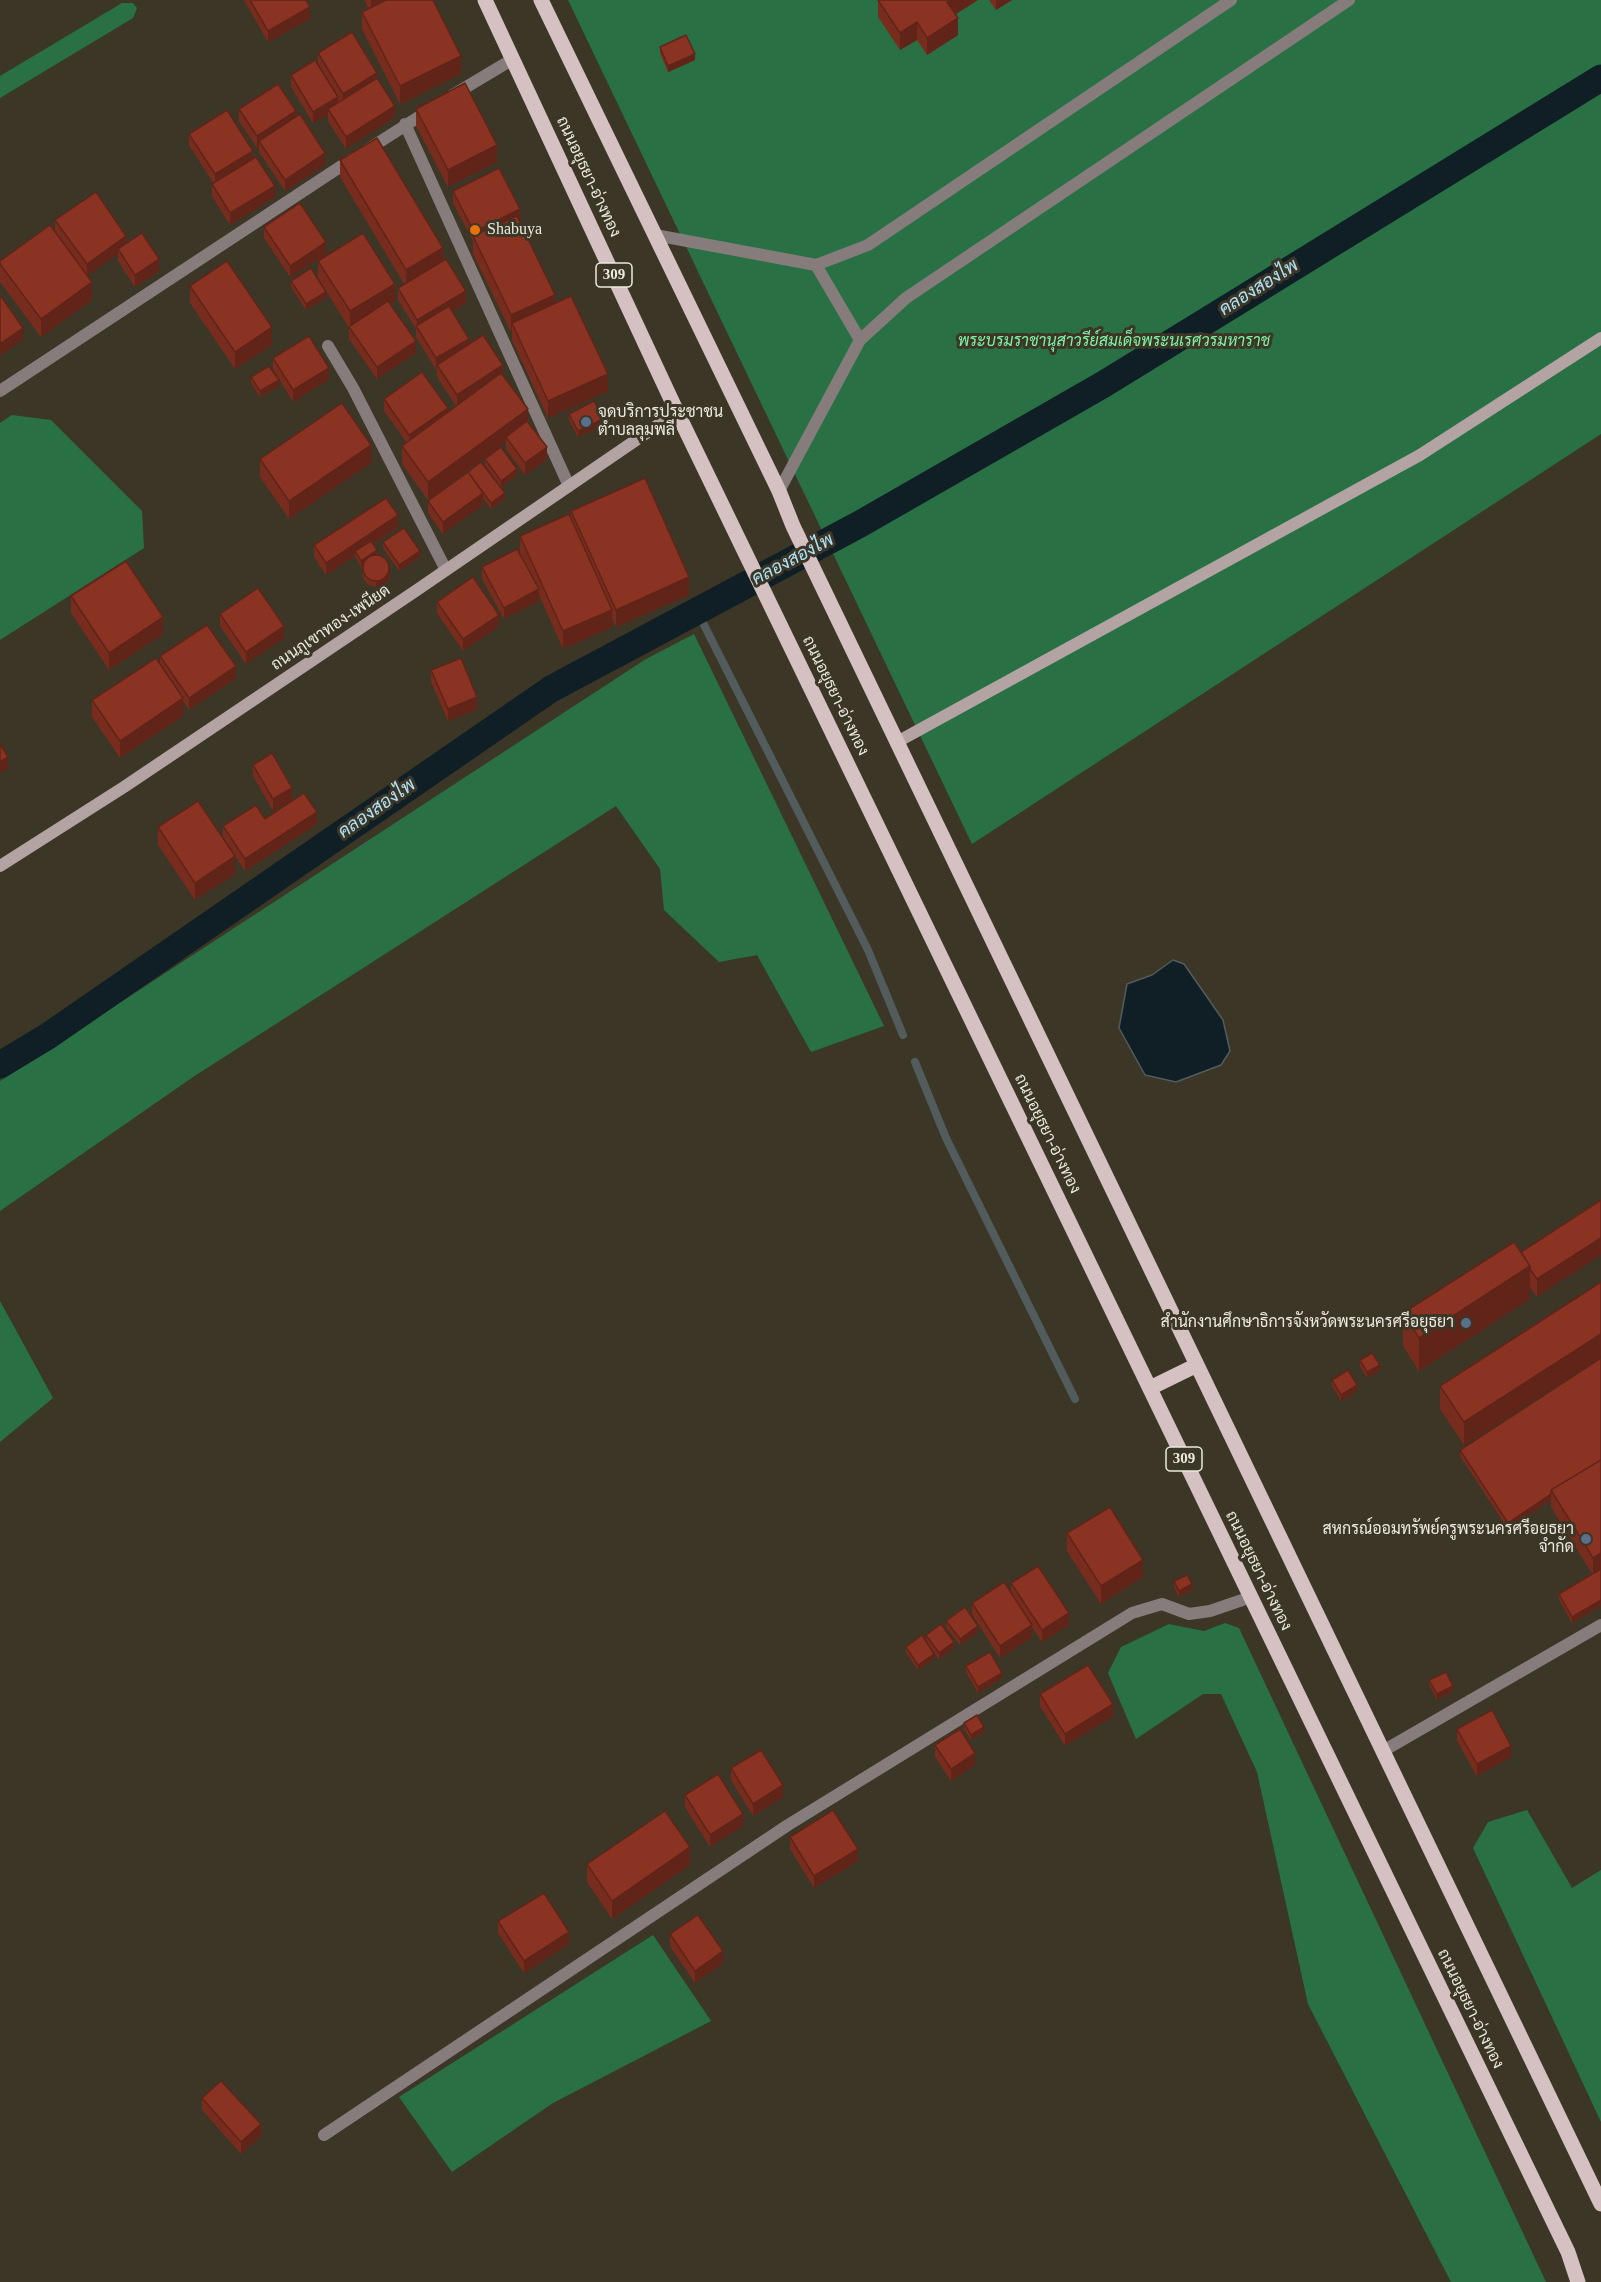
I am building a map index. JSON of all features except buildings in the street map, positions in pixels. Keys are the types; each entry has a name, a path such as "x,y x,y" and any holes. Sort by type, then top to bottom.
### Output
{"main road":[{"name":"ถนนอยุธยา-อ่างทอง","path":"485,0 677,412 1563,2241 1578,2282"},
{"name":"ถนนอยุธยา-อ่างทอง","path":"541,0 1601,2204"},
{"path":"1150,1388 1197,1365"}],"street":[{"path":"656,235 816,264 868,245 1231,0"},
{"path":"779,491 860,340 906,298 1350,0"},
{"path":"0,391 405,124 513,59"},
{"path":"405,124 569,486"},
{"path":"816,264 860,340"},
{"path":"897,742 1420,454 1601,338"},
{"path":"328,346 353,388 446,570"},
{"name":"ถนนภูเขาทอง-เพนียด","path":"0,866 124,787 677,412"},
{"path":"324,2135 788,1825 1132,1613 1162,1604 1189,1614 1199,1613 1251,1597"},
{"path":"1383,1751 1601,1625"}],"green space":[{"name":"พระบรมราชานุสาวรีย์สมเด็จพระนเรศวรมหาราช","path":"568,0 1601,0 1601,434 972,844"},
{"path":"122,3 133,3 137,8 133,18 0,98 0,76"},
{"path":"12,415 51,420 142,511 144,548 0,640 0,423"},
{"path":"694,634 884,1026 811,1052 757,955 719,962 664,910 660,869 616,806 193,1077 0,1211 0,1081 646,659"},
{"path":"0,1301 53,1398 0,1442"},
{"path":"1225,1623 1239,1628 1546,2282 1451,2282 1308,2004 1257,1772 1221,1694 1203,1694 1136,1739 1108,1673 1121,1647 1169,1624 1204,1631"},
{"path":"1527,1810 1572,1888 1601,1870 1601,2122 1473,1848 1488,1822"},
{"path":"653,1935 711,2021 553,2103 452,2172 399,2097"}],"shaded area":[{"path":"1173,960 1184,964 1223,1020 1230,1051 1221,1065 1176,1082 1145,1075 1119,1028 1127,984 1152,975"}],"waterway":[{"name":"คลองสองไพ","path":"0,1065 48,1036 551,689 860,524 1104,384 1601,78"},
{"path":"697,611 868,950 903,1035"},
{"path":"915,1062 946,1138 1075,1399"}],"place":[{"name":"Shabuya","path":"475,230"},
{"name":"จุดบริการประชาชน ตำบลลุมพลี","path":"586,422"},
{"name":"สำนักงานศึกษาธิการจังหวัดพระนครศรีอยุธยา","path":"1466,1323"},
{"name":"สหกรณ์ออมทรัพย์ครูพระนครศรีอยุธยา จำกัด","path":"1586,1539"}]}
